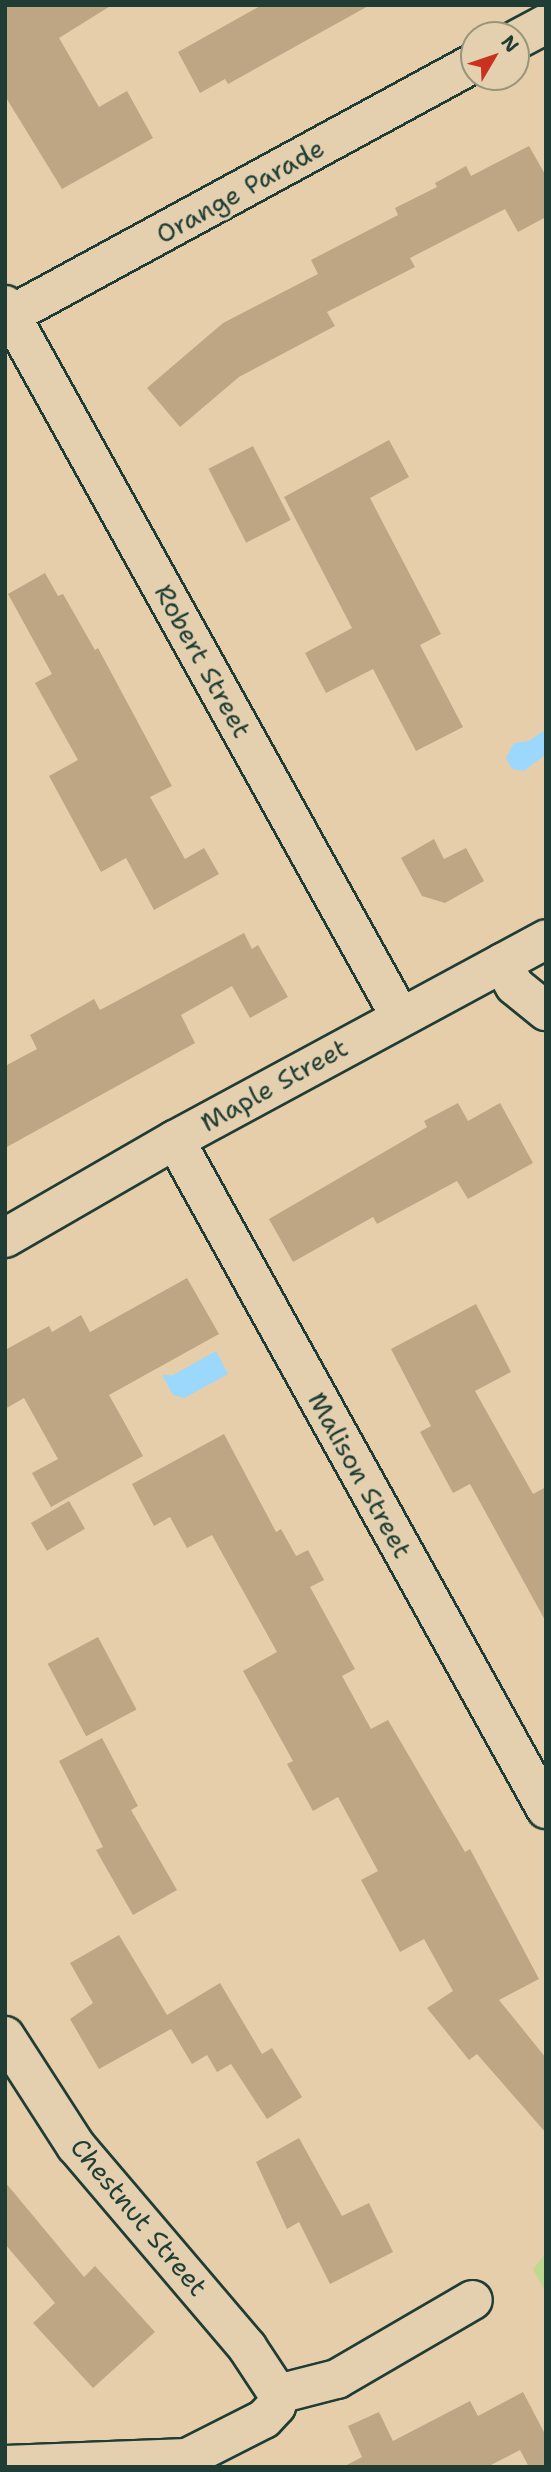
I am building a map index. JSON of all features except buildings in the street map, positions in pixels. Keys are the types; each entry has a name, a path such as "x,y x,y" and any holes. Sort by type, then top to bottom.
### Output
{"street":[{"path":"530,33 546,24"},
{"name":"Orange Parade","path":"7,313 460,70"},
{"name":"Robert Street","path":"7,313 400,1016"},
{"name":"Maple Street","path":"5,1238 174,1140 546,939"},
{"path":"502,963 529,1001 546,1011"},
{"name":"Malison Street","path":"174,1140 546,1809"},
{"name":"Chestnut Street","path":"5,2036 76,2146 247,2347 278,2394"},
{"path":"5,2465 187,2458 264,2419 276,2406 278,2394 337,2379 473,2300"}],"green space":[{"path":"546,2253 546,2293 533,2269"}],"water":[{"path":"546,729 546,754 524,771 512,769 506,758 514,743 529,741"},
{"path":"216,1351 228,1374 184,1398 173,1395 162,1375 173,1375"}]}
